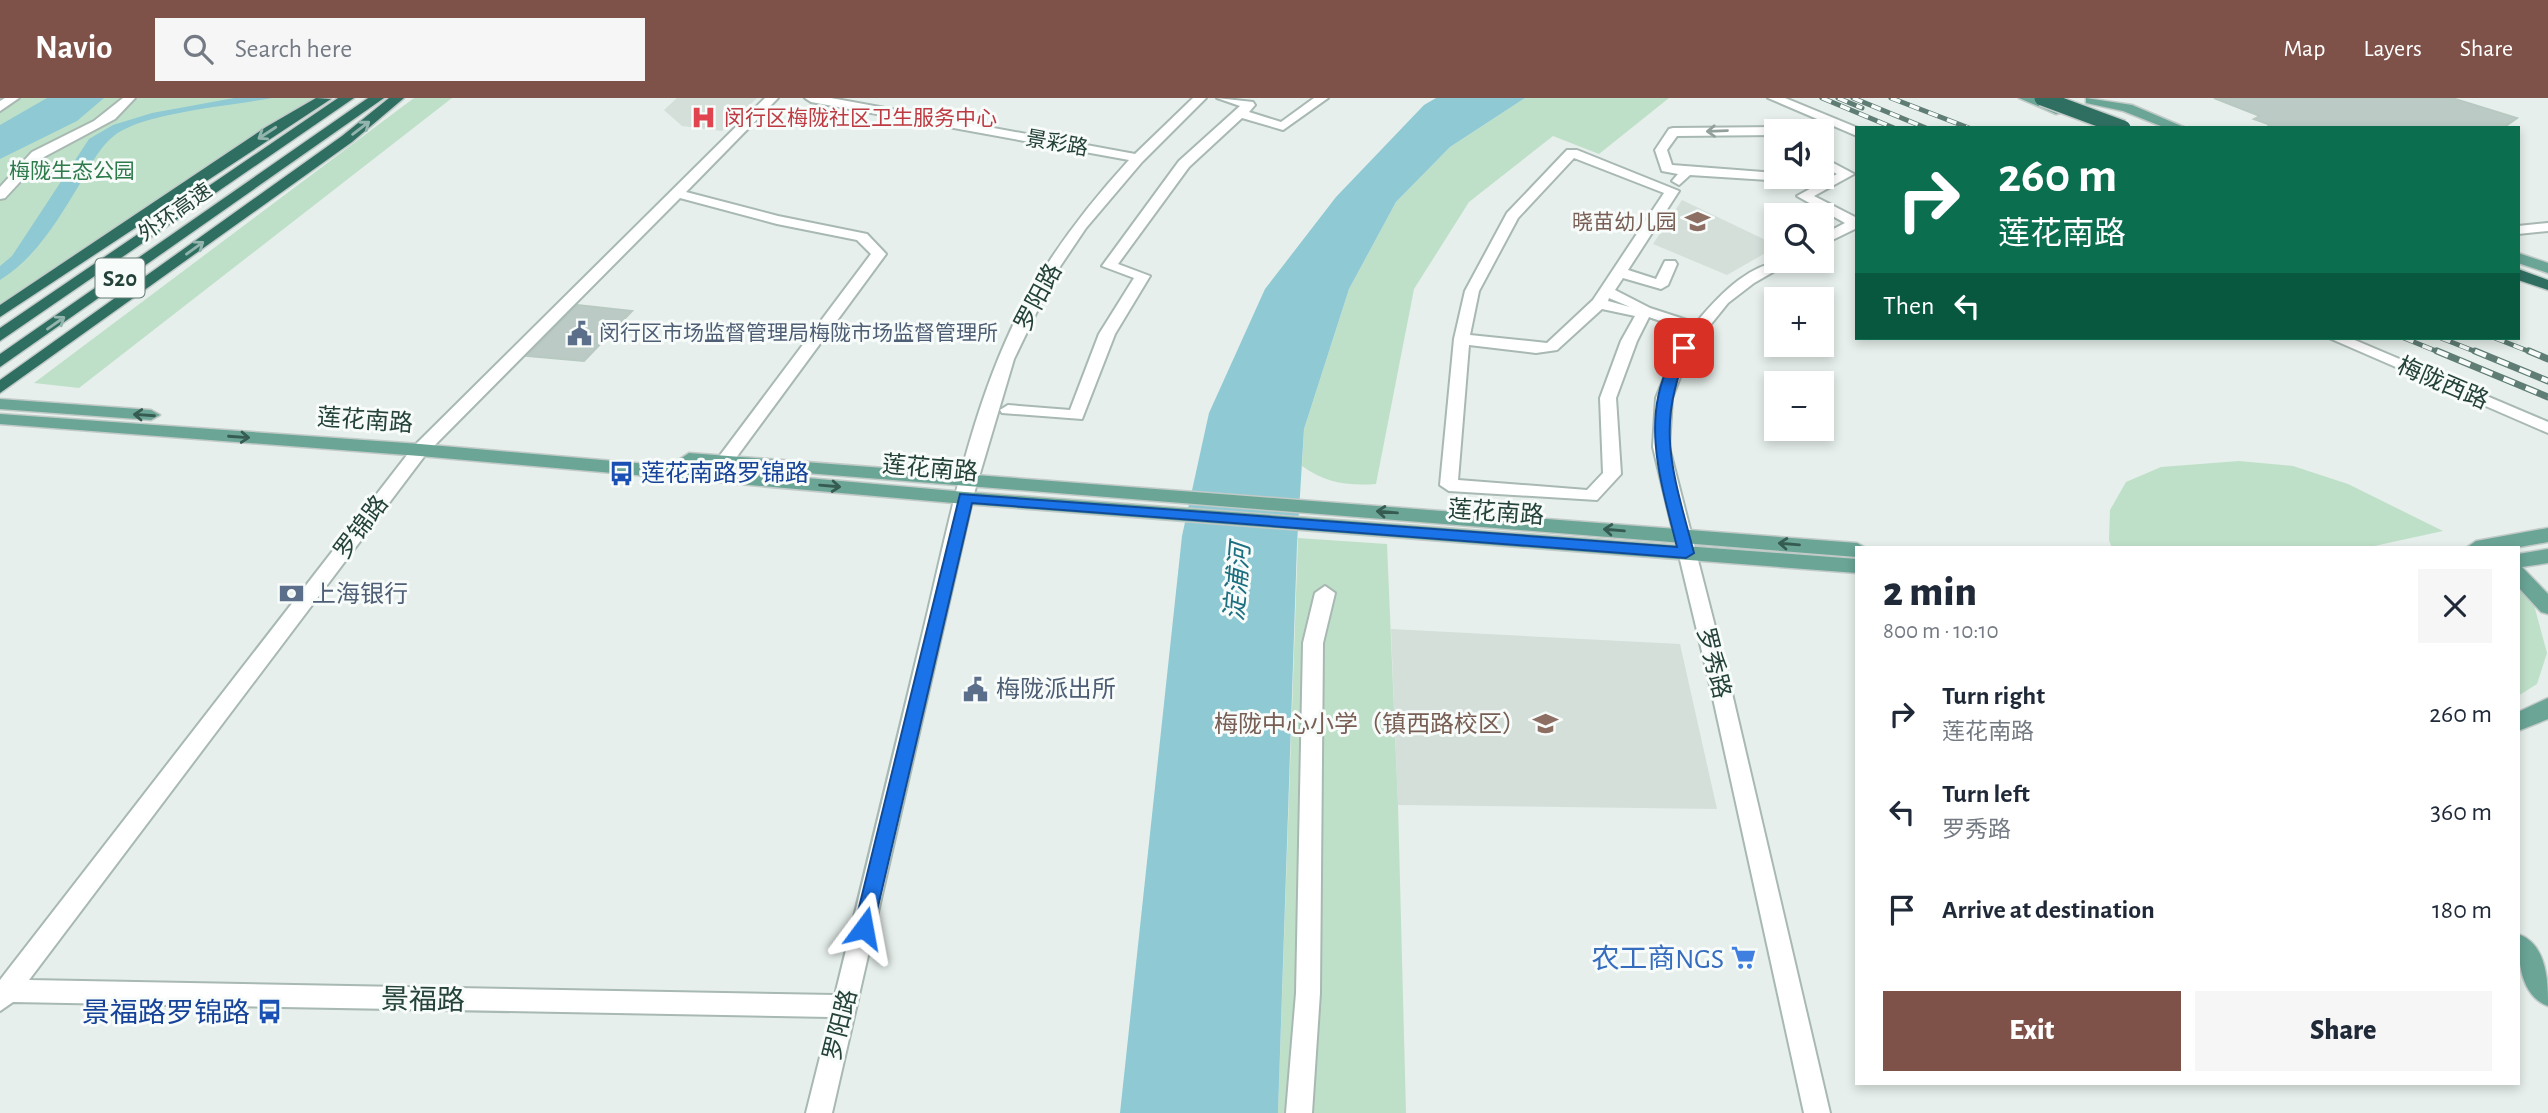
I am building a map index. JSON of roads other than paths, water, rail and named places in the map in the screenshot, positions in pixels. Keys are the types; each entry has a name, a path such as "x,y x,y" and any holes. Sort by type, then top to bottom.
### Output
{"highway":[{"path":"0,312 271,130 326,98"},
{"name":"外环高速","path":"0,336 347,98"},
{"name":"外环高速","path":"0,362 377,98"},
{"path":"0,388 336,147 397,98"},
{"path":"2042,98 2118,126"},
{"path":"2061,98 2137,126"},
{"path":"2520,266 2548,276"}],"main road":[{"path":"2026,98 2100,126"},
{"path":"2073,116 2090,99"},
{"path":"2090,99 2161,126"},
{"path":"2090,99 2127,108 2174,126"},
{"path":"2520,259 2548,268"},
{"path":"2520,277 2548,287"},
{"name":"莲花南路","path":"0,404 426,444 968,490 1684,544 1855,550"},
{"name":"莲花南路","path":"0,419 723,462 968,490"},
{"path":"2487,546 2548,535"},
{"name":"莲花南路","path":"1684,544 1855,566"},
{"path":"2520,561 2548,556"},
{"path":"2520,575 2548,607"},
{"path":"2520,721 2544,711 2548,706"},
{"path":"2520,948 2548,994"}],"street":[{"path":"0,107 13,98"},
{"path":"0,195 34,157 63,139 113,116 129,98"},
{"name":"罗锦路","path":"2,994 426,444 772,98"},
{"name":"景彩路","path":"811,98 1138,158"},
{"name":"罗阳路","path":"819,1113 968,490 989,415 1026,316 1075,233 1138,158 1200,98"},
{"path":"1008,410 1076,415 1107,334 1143,276 1109,266 1184,164 1249,105 1223,98"},
{"path":"1240,113 1283,125 1322,98"},
{"path":"1774,98 1855,131"},
{"path":"1808,119 1815,115"},
{"path":"1764,131 1673,132 1661,150 1667,168 1764,176"},
{"path":"1645,311 1608,398 1612,474 1591,496 1449,485 1462,339 1472,291 1512,216 1572,153 1672,191"},
{"path":"1834,167 1847,174 1834,181"},
{"path":"1462,339 1536,348 1551,346 1603,297 1686,171"},
{"path":"1797,189 1804,196 1855,222"},
{"path":"1804,196 1818,189"},
{"path":"676,193 777,220 862,237 879,254 723,462"},
{"path":"1834,234 1855,223"},
{"path":"2520,230 2548,227"},
{"path":"1618,272 1661,285 1670,264"},
{"name":"罗秀路","path":"1764,272 1723,300 1697,329 1672,373 1661,423 1665,471 1721,689 1817,1113"},
{"path":"1603,297 1632,302 1645,311 1697,329"},
{"name":"梅陇西路","path":"2342,340 2548,428"},
{"path":"2356,340 2548,420"},
{"path":"1299,1113 1308,993 1313,643 1325,593"},
{"name":"景福路","path":"2,994 845,1006"}],"water":[{"path":"47,98 104,98 77,121 0,159 0,125"},
{"path":"234,98 272,98 156,118 117,133 99,152 46,236 25,260 0,280 0,266 12,256 89,139 113,125 152,113"},
{"name":"淀浦河","path":"1436,98 1525,98 1450,147 1396,202 1349,289 1304,429 1297,544 1278,1113 1120,1113 1182,536 1209,413 1265,289 1336,197 1424,105"}],"railway":[{"path":"1822,98 1889,126"},
{"path":"1838,98 1862,108"},
{"path":"1853,98 1921,126"},
{"path":"1891,98 1964,126"},
{"path":"2409,340 2441,353"},
{"path":"2446,340 2479,353"},
{"path":"2500,340 2533,353"},
{"path":"2437,351 2548,397"},
{"path":"2475,351 2548,381"},
{"path":"2529,351 2548,359"}],"place":[{"name":"闵行区梅陇社区卫生服务中心","path":"704,118"},
{"name":"晓苗幼儿园","path":"1697,222"},
{"name":"闵行区市场监督管理局梅陇市场监督管理所","path":"579,333"},
{"name":"莲花南路罗锦路","path":"621,473"},
{"name":"上海银行","path":"292,594"},
{"name":"梅陇派出所","path":"976,689"},
{"name":"梅陇中心小学（镇西路校区）","path":"1546,724"},
{"name":"农工商NGS","path":"1744,958"},
{"name":"景福路罗锦路","path":"270,1012"}],"park label":[{"name":"梅陇生态公园","path":"72,171"}]}
